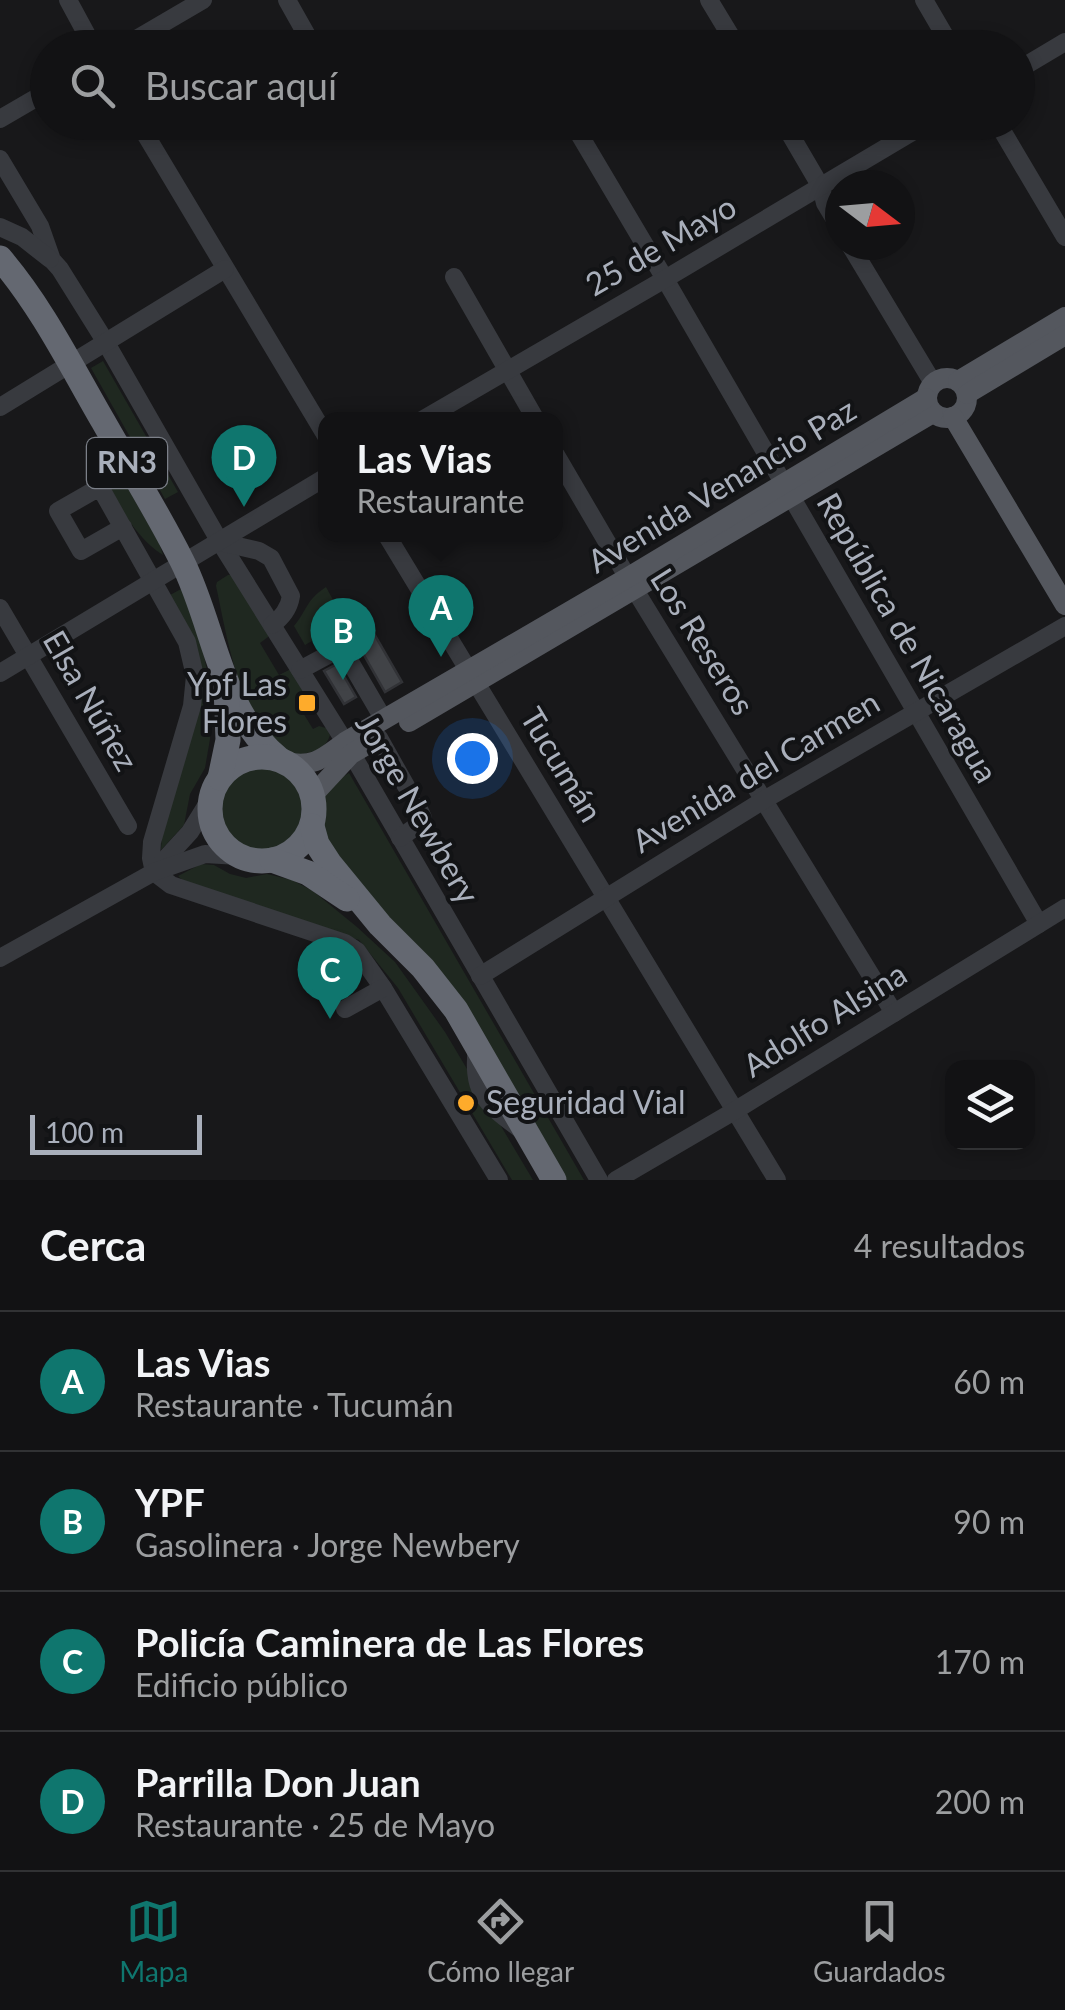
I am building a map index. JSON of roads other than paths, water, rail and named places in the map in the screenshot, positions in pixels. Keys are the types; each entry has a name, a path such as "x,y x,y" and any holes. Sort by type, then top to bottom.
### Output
{"highway":[{"name":"RN3","path":"0,258 70,364 184,564 226,682 257,737 303,776 313,795"},
{"name":"RN3","path":"226,682 228,740 210,812 212,826 239,856"},
{"path":"216,788 232,766 246,759 262,756 282,760"},
{"path":"313,795 312,826 317,844 380,925 440,989 477,1043 554,1180"},
{"path":"239,856 255,861 272,860 296,848 312,826"},
{"path":"272,860 308,873 380,925"}],"main road":[{"name":"Avenida Venancio Paz","path":"947,397 1065,318"},
{"name":"Avenida Venancio Paz","path":"282,760 302,766 348,748 947,397 1065,335"},
{"path":"947,397 1065,584"},
{"path":"947,397 1065,605"},
{"name":"Avenida Venancio Paz","path":"313,795 348,748"}],"street":[{"path":"68,0 84,30"},
{"path":"152,30 203,0"},
{"path":"287,0 304,30"},
{"path":"709,0 727,30"},
{"path":"924,0 942,30"},
{"path":"1035,60 1065,42"},
{"path":"0,119 30,102"},
{"path":"149,140 318,423"},
{"name":"República de Nicaragua","path":"583,140 1039,924"},
{"path":"794,140 825,190"},
{"name":"25 de Mayo","path":"435,412 899,140"},
{"path":"1008,140 1065,237"},
{"name":"Jorge Newbery","path":"0,159 40,226 52,260 105,341 220,542 348,748 600,1180"},
{"path":"821,186 825,203"},
{"path":"0,227 22,237 52,260"},
{"path":"860,260 947,397"},
{"path":"870,260 947,397"},
{"path":"0,407 224,269"},
{"path":"454,277 531,412"},
{"name":"Los Reseros","path":"563,466 894,1013"},
{"path":"0,674 318,483"},
{"path":"123,526 80,551 58,511 100,486 123,526 188,642 195,676 192,706 152,842 154,872 171,885 345,944 357,952 383,988 499,1180"},
{"path":"220,542 259,551 271,558 292,596 280,619 272,625"},
{"name":"Tucumán","path":"391,542 778,1180"},
{"name":"Elsa Núñez","path":"0,608 128,826"},
{"name":"Avenida del Carmen","path":"480,976 764,800 1065,626"},
{"path":"300,670 339,649 345,653 406,786"},
{"path":"154,872 190,832 216,788"},
{"path":"400,838 422,822 418,807"},
{"path":"0,958 154,872 205,854 239,856"},
{"name":"Adolfo Alsina","path":"616,1180 1065,908"},
{"path":"345,1009 383,988"}],"place":[{"name":"Parrilla Don Juan","path":"244,507"},
{"name":"Las Vias","path":"441,657"},
{"name":"YPF","path":"343,680"},
{"name":"Ypf Las Flores","path":"307,703"},
{"name":"Policía Caminera de Las Flores","path":"330,1019"},
{"name":"Seguridad Vial","path":"466,1103"}]}
